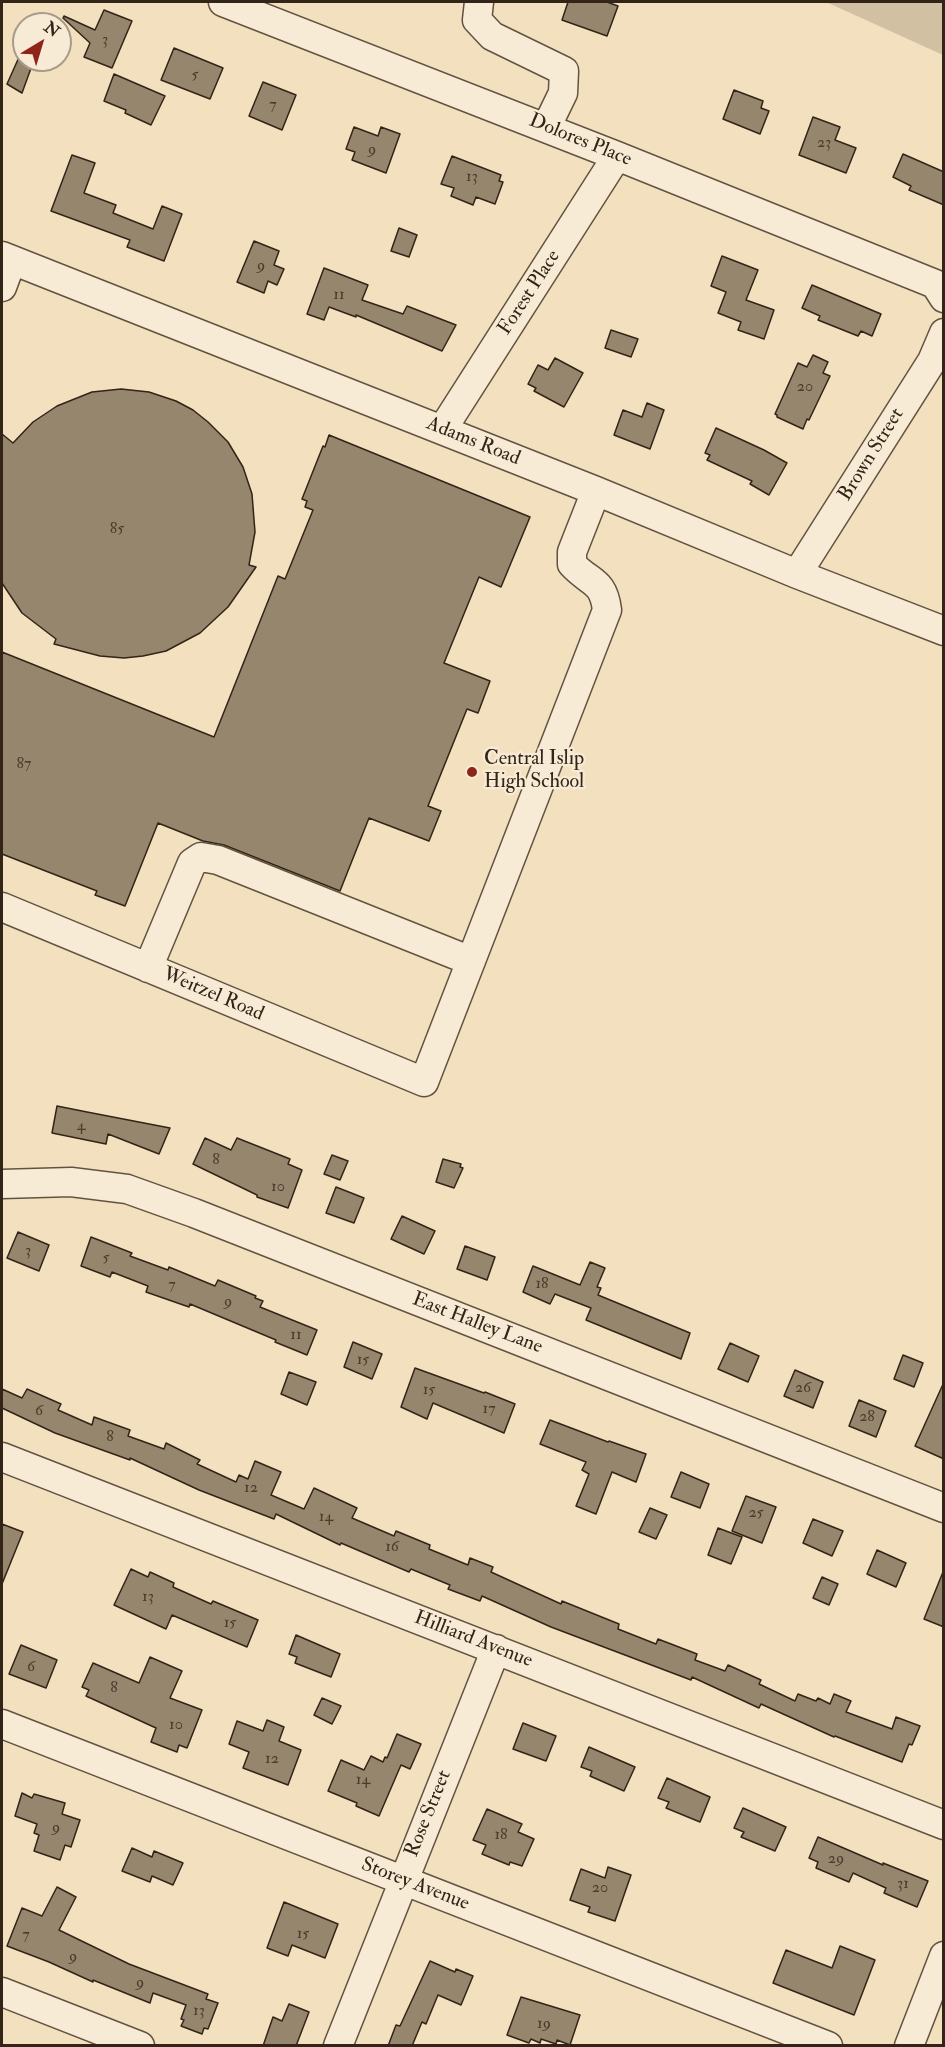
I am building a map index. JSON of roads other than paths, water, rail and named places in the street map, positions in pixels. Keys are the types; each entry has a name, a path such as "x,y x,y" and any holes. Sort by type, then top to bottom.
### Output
{"street":[{"name":"Dolores Place","path":"223,2 617,156 939,291"},
{"path":"478,2 477,20 492,36 564,71 563,93 546,128"},
{"name":"Forest Place","path":"442,430 617,156"},
{"path":"2,287 7,258"},
{"name":"Adams Road","path":"7,258 944,631"},
{"name":"Brown Street","path":"797,574 932,361 944,333"},
{"path":"148,968 192,863 201,857 218,860 471,961 607,610 605,596 597,583 582,575 572,564 572,552 596,491"},
{"name":"Weitzel Road","path":"2,907 424,1082 471,961"},
{"name":"East Halley Lane","path":"2,1184 71,1182 127,1188 944,1508"},
{"name":"Hilliard Avenue","path":"2,1457 944,1825"},
{"name":"Rose Street","path":"338,2046 496,1649"},
{"name":"Storey Avenue","path":"2,1724 828,2046"},
{"path":"909,2046 944,1956"},
{"path":"2,1992 140,2046"}],"place":[{"name":"Central Islip High School","path":"472,772"}]}
